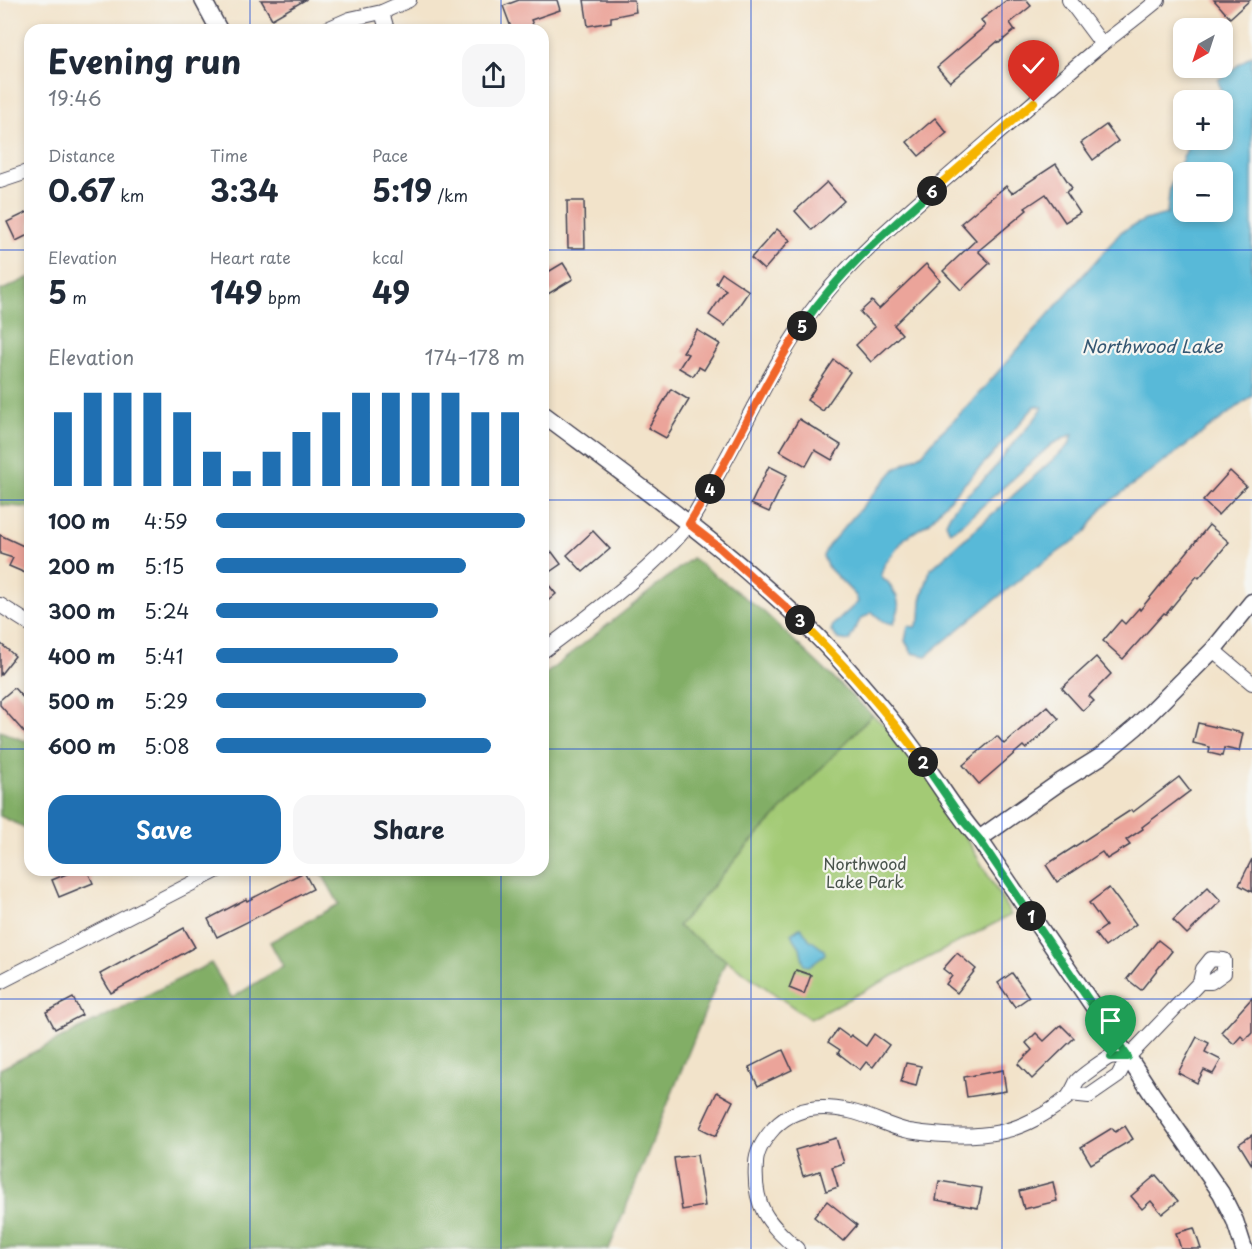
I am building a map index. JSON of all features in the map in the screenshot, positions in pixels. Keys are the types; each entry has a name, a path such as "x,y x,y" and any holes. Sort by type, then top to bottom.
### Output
{"street":[{"path":"203,0 216,24"},
{"path":"339,24 382,12 409,0"},
{"path":"1069,0 1102,44"},
{"path":"549,646 623,589 675,542 689,524 784,351 820,300 850,265 1102,44 1158,0"},
{"path":"382,12 385,24"},
{"path":"0,181 24,173"},
{"path":"549,419 720,548 792,612 836,656 896,726 965,823 979,839 1221,1192 1235,1221 1244,1249"},
{"path":"979,839 1100,757 1136,727 1213,650 1252,602"},
{"path":"0,605 24,620"},
{"path":"1213,650 1252,683"},
{"path":"0,982 206,876"},
{"path":"1070,1094 1089,1096 1118,1076 1128,1057 1200,982"},
{"path":"797,1249 763,1212 757,1192 756,1162 760,1147 778,1123 791,1115 805,1109 820,1107 850,1111 892,1127 938,1136 970,1136 1001,1131 1045,1114 1070,1094 1078,1079 1111,1057 1128,1057"}],"green space":[{"path":"24,280 24,507 0,505 0,291"},
{"path":"692,558 764,612 872,715 748,845 678,926 726,960 609,1249 0,1249 0,1069 211,963 232,998 283,966 270,942 339,904 323,876 549,876 549,671"},
{"name":"Northwood Lake Park","path":"872,715 915,750 1011,915 810,1019 678,926 748,845"},
{"path":"0,731 24,740 24,827 0,816"}],"water":[{"name":"Northwood Lake","path":"1252,55 1252,396 1103,507 1084,534 1024,576 926,656 912,653 905,641 908,626 915,627 920,619 921,601 930,570 1069,445 1073,434 1052,444 960,526 950,532 946,523 949,516 964,497 991,472 1043,407 1035,406 930,522 905,538 884,565 881,575 897,597 899,608 894,624 884,622 872,612 860,620 849,641 838,639 831,631 833,625 858,602 856,596 827,566 823,556 828,546 895,469 922,454 967,407 1122,231 1145,220 1167,214 1173,180 1173,222 1233,222 1233,162 1181,162 1187,150 1233,150 1233,90 1221,90 1218,80 1233,78 1233,69"},
{"path":"801,927 809,939 824,950 825,954 809,966 804,965 800,947 791,934"}],"building":[{"path":"261,0 305,0 272,19"},
{"path":"519,0 557,0 560,10 531,20 533,24 510,24 503,6"},
{"path":"584,0 634,0 636,12 611,17 611,22 588,26"},
{"path":"1007,0 1026,0 1031,6 1010,23 1015,30 999,43 997,42 950,82 937,67 985,26 981,20"},
{"path":"1214,0 1250,0 1230,18"},
{"path":"935,118 947,133 919,156 907,142"},
{"path":"1106,125 1118,141 1093,160 1081,143"},
{"path":"1056,164 1072,188 1066,192 1080,213 1065,222 1046,194 1025,208 1027,210 978,251 990,263 961,290 943,271 976,240 961,223 1006,186 1012,193"},
{"path":"827,182 844,201 812,230 795,211"},
{"path":"567,201 584,201 585,248 568,248"},
{"path":"24,214 24,237 16,241 7,222"},
{"path":"777,229 790,240 764,270 751,258"},
{"path":"563,263 573,279 549,293 549,271"},
{"path":"926,264 940,280 894,325 902,334 871,362 856,345 875,327 860,312 872,301 879,309"},
{"path":"722,273 749,291 725,326 709,315 726,290 716,283"},
{"path":"697,330 720,344 704,370 699,367 693,376 679,368 688,354 683,352"},
{"path":"834,360 850,372 823,411 807,400"},
{"path":"671,389 689,400 666,438 648,428"},
{"path":"799,419 841,445 832,460 815,450 806,466 780,451"},
{"path":"769,466 787,475 769,512 751,504"},
{"path":"1230,471 1246,486 1218,515 1203,501"},
{"path":"1209,525 1229,542 1199,578 1197,576 1166,614 1164,613 1123,659 1103,641 1121,620 1125,624 1139,608 1140,610"},
{"path":"593,531 610,549 583,572 567,555"},
{"path":"0,535 24,546 24,572 9,566 13,558 0,554"},
{"path":"552,552 561,564 549,572 549,554"},
{"path":"549,585 556,594 549,600"},
{"path":"0,643 15,656 0,675"},
{"path":"1096,657 1111,674 1089,696 1094,701 1083,711 1062,688"},
{"path":"14,688 24,699 24,732 0,705 0,700"},
{"path":"1047,706 1059,719 1026,749 1023,746 979,784 963,765 997,736 1004,744"},
{"path":"1198,723 1243,733 1239,751 1224,748 1222,756 1209,753 1210,747 1193,743"},
{"path":"1179,777 1190,791 1126,840 1130,845 1107,859 1102,852 1057,882 1046,865 1131,810 1133,812"},
{"path":"1252,859 1252,892 1239,885"},
{"path":"62,876 90,876 93,883 59,897 52,880"},
{"path":"296,876 306,876 313,889 217,937 208,919 246,899 247,901"},
{"path":"1208,887 1221,901 1187,934 1173,920"},
{"path":"1109,888 1136,924 1105,947 1095,934 1106,926 1089,903"},
{"path":"184,928 195,947 111,993 100,974"},
{"path":"1158,940 1172,951 1141,990 1127,979"},
{"path":"957,953 976,969 957,993 946,984 952,976 943,969"},
{"path":"796,970 811,975 804,994 789,988"},
{"path":"1012,973 1029,997 1015,1007 998,983"},
{"path":"73,998 82,1015 55,1029 46,1012"},
{"path":"1252,998 1252,1033 1245,1040 1241,1036 1234,1044 1221,1032"},
{"path":"1061,1025 1074,1038 1032,1079 1018,1064 1032,1050 1026,1043 1036,1033 1044,1041"},
{"path":"838,1029 866,1046 874,1034 889,1045 873,1067 866,1062 860,1070 838,1053 840,1050 828,1042"},
{"path":"1197,1037 1209,1043 1205,1052 1221,1060 1213,1074 1204,1070 1197,1083 1178,1073"},
{"path":"783,1050 792,1070 758,1086 749,1067"},
{"path":"906,1063 921,1066 916,1086 901,1082"},
{"path":"1003,1070 1006,1091 967,1097 964,1077"},
{"path":"717,1092 733,1101 716,1136 700,1128"},
{"path":"1125,1126 1133,1139 1091,1164 1081,1147 1112,1128 1115,1132"},
{"path":"1252,1135 1252,1165 1239,1144"},
{"path":"836,1138 844,1163 832,1167 838,1187 826,1191 820,1171 803,1176 795,1150"},
{"path":"697,1155 705,1206 682,1210 674,1158"},
{"path":"1156,1175 1178,1201 1162,1214 1151,1201 1142,1209 1131,1196"},
{"path":"939,1181 982,1188 978,1208 936,1200"},
{"path":"1053,1182 1057,1201 1024,1209 1019,1191"},
{"path":"827,1201 857,1225 843,1241 814,1217"},
{"path":"1194,1228 1201,1249 1181,1249 1176,1233"}],"route":[{"path":"1034,102 850,265 820,300 784,351 689,524 720,548 792,612 836,656 896,726 965,823 979,839 1128,1057 1111,1057"}]}
